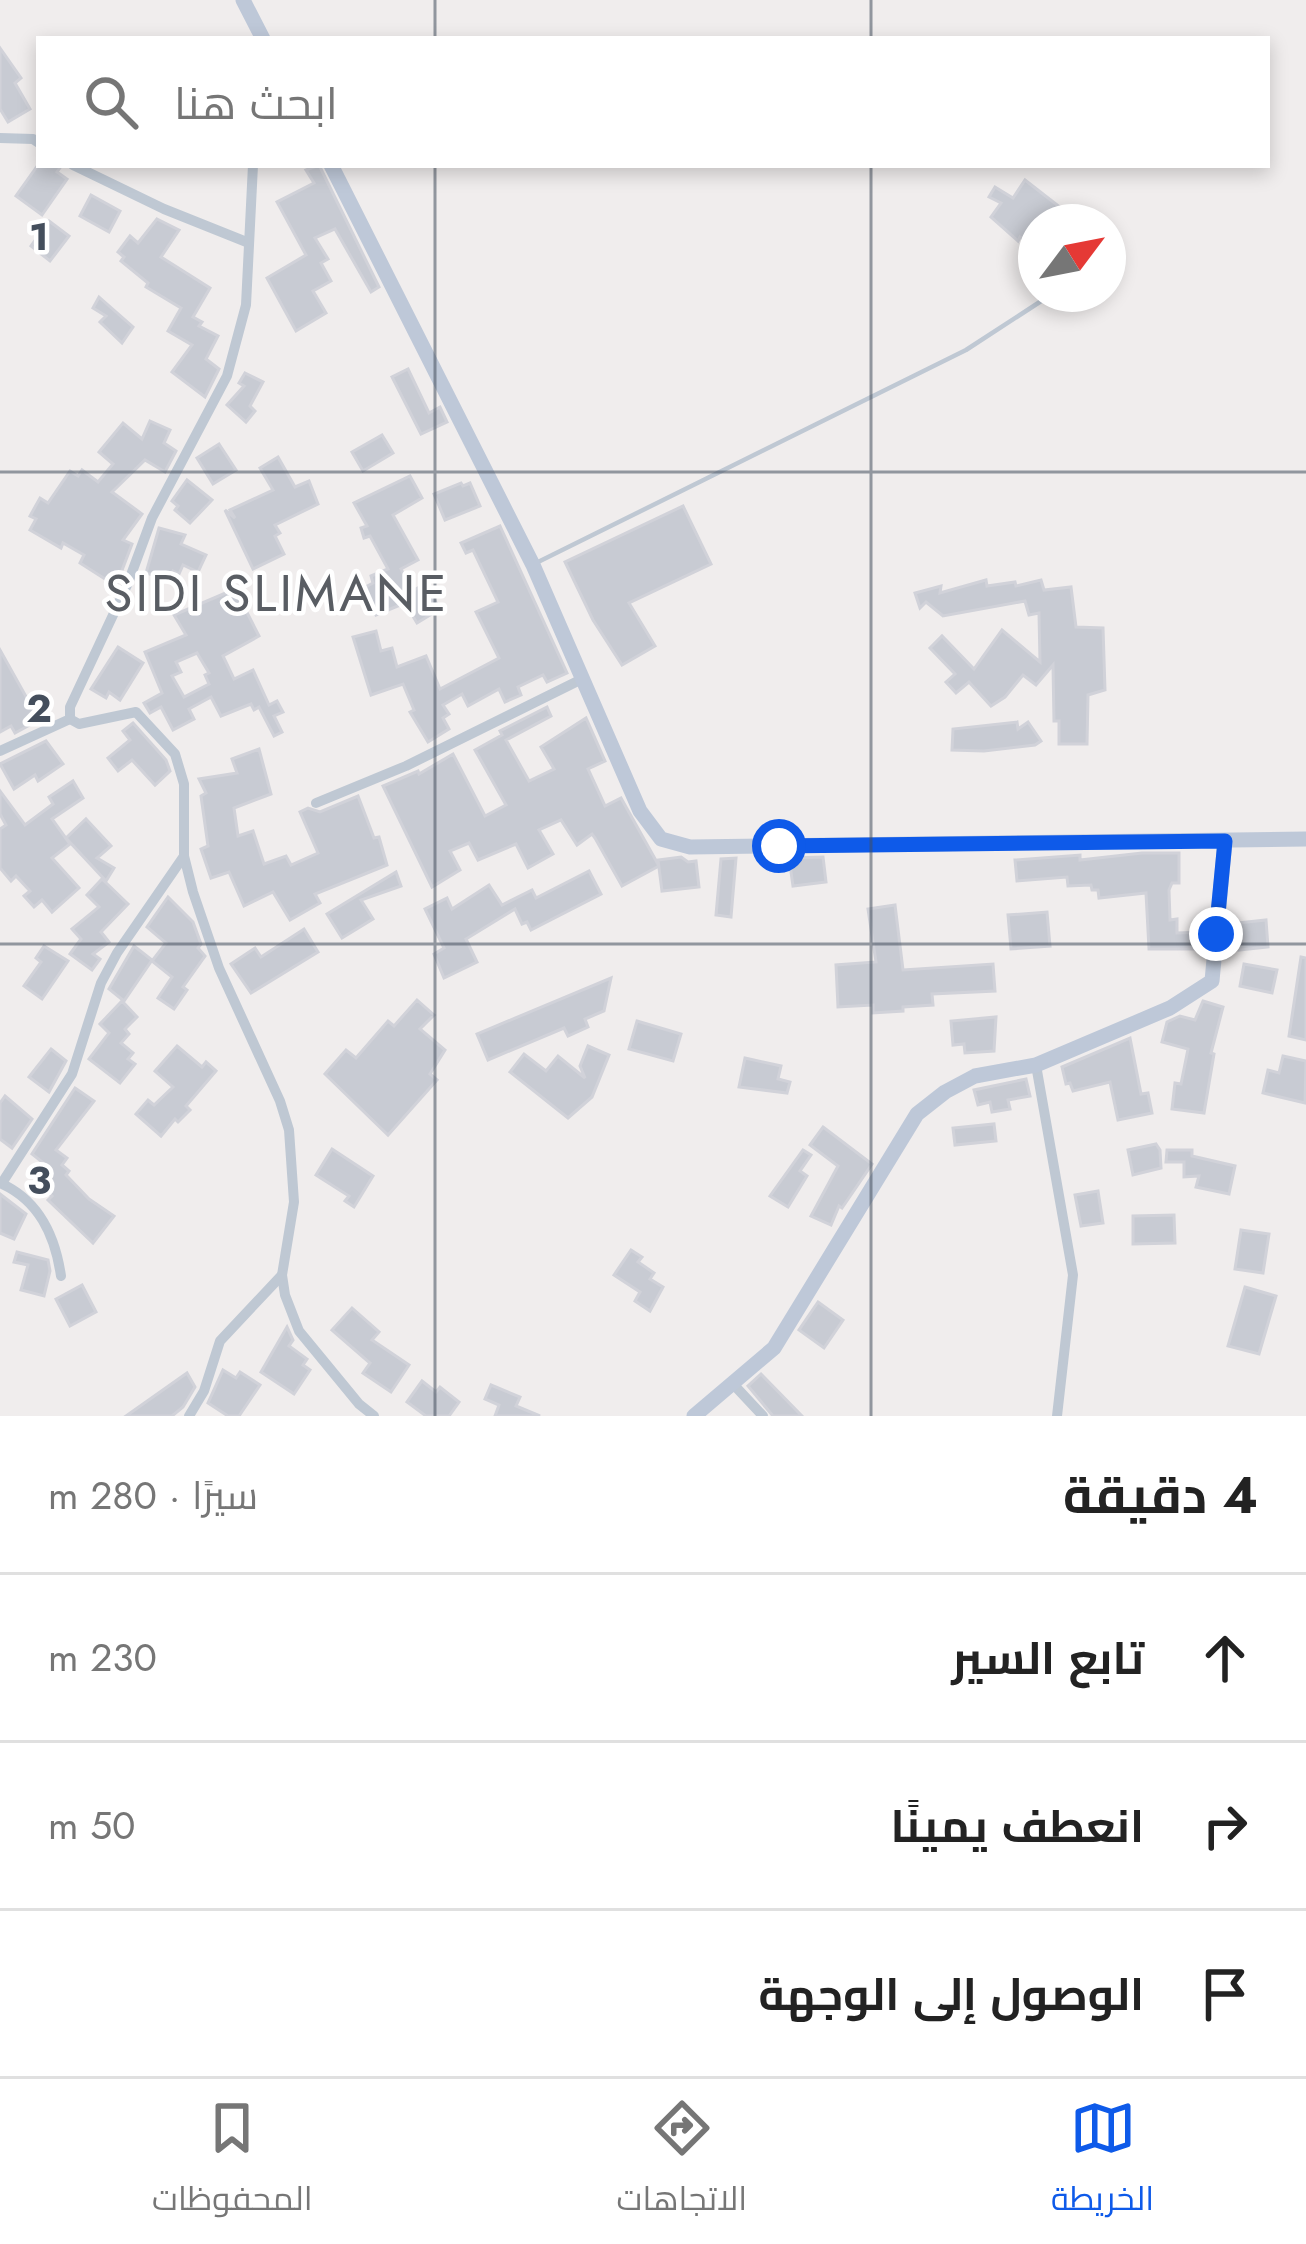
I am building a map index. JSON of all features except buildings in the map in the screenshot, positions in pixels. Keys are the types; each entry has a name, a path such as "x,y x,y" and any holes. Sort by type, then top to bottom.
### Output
{"main road":[{"path":"243,0 261,36"},
{"path":"333,168 533,565 640,811 661,839 690,848 1306,839"},
{"path":"699,1415 774,1348 916,1114 976,1076 1036,1065 1170,1007 1212,981 1225,841"}],"street":[{"path":"0,138 36,141"},
{"path":"79,168 249,243"},
{"path":"70,719 70,706 128,583 152,518 227,376 246,305 253,168"},
{"path":"316,803 406,766 584,678"},
{"path":"70,719 79,724 136,712 175,754 184,784 184,856 219,968 289,1130 294,1202 282,1275 299,1331 374,1416"},
{"path":"0,751 70,719"},
{"path":"61,1276 38,1207 1,1183 72,1074 101,983 117,953 184,856"},
{"path":"1036,1065 1073,1275 1057,1416"},
{"path":"188,1416 204,1391 220,1341 282,1275"},
{"path":"734,1385 764,1416"}],"lane":[{"path":"533,565 966,350 1024,312"}],"district":[{"name":"SIDI SLIMANE","path":"277,593"}],"route":[{"path":"779,846 1225,841 1216,934"}]}
